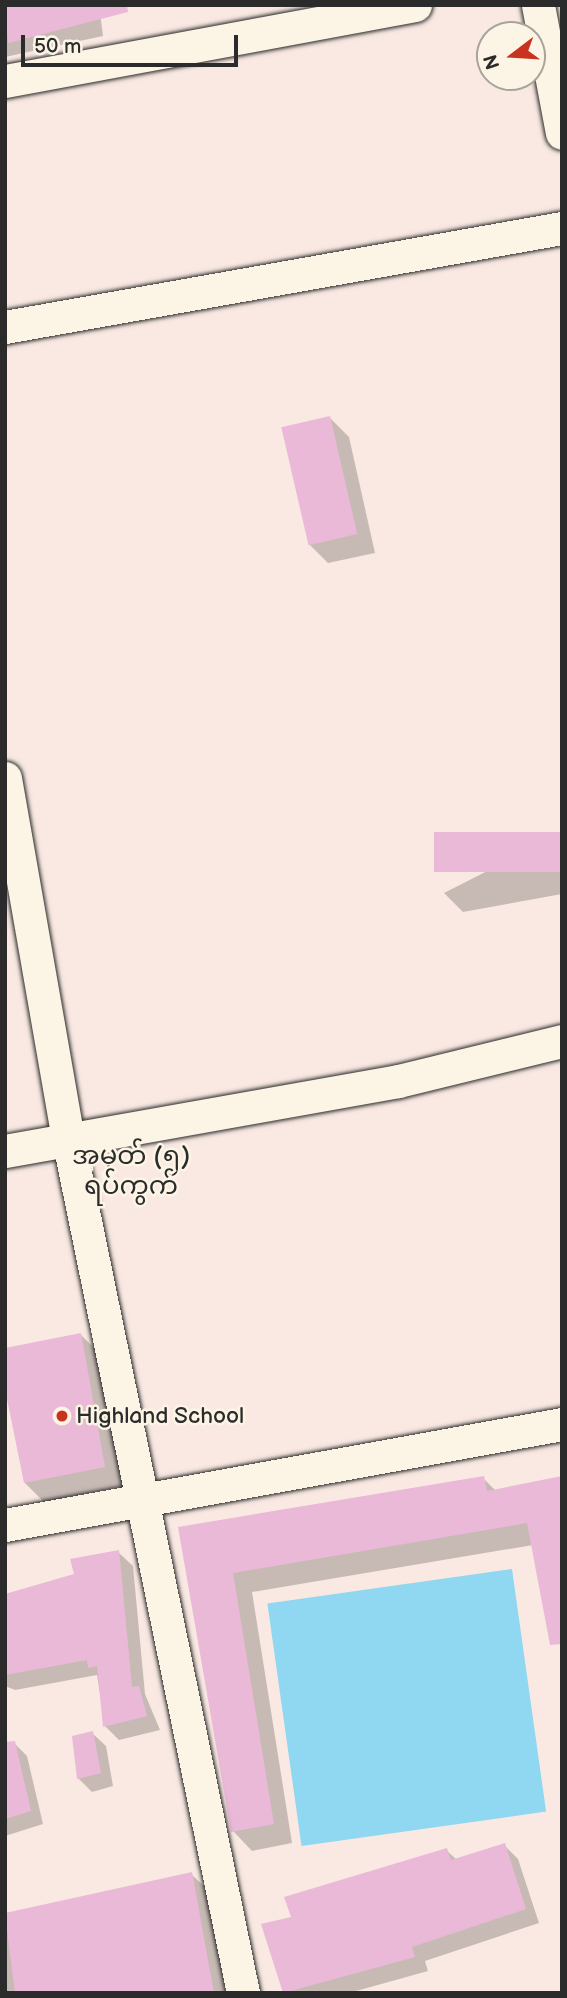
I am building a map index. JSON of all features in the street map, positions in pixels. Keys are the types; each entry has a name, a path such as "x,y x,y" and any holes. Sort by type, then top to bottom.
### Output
{"street":[{"path":"5,81 415,5"},
{"path":"538,5 562,133"},
{"path":"5,327 562,228"},
{"path":"5,778 68,1138 243,1993"},
{"path":"5,1152 68,1138 398,1081 562,1041"},
{"path":"5,1525 562,1423"}],"water":[{"path":"512,1569 546,1812 302,1846 267,1603"}],"building":[{"path":"5,5 127,5 128,12 8,43"},
{"path":"330,416 357,534 309,545 281,427"},
{"path":"434,832 562,832 562,872 434,872"},
{"path":"81,1333 105,1467 24,1483 5,1389 5,1348"},
{"path":"484,1476 487,1491 562,1476 562,1644 550,1645 527,1523 233,1573 274,1824 231,1832 178,1527"},
{"path":"119,1550 132,1687 139,1686 147,1716 103,1727 97,1666 88,1668 87,1660 5,1675 5,1594 74,1574 70,1559"},
{"path":"93,1731 101,1773 77,1779 72,1736"},
{"path":"15,1741 31,1811 5,1819 5,1742"},
{"path":"505,1843 526,1909 412,1947 415,1957 283,1993 261,1924 291,1917 284,1897 447,1848 451,1860"},
{"path":"192,1872 214,1993 15,1993 5,1913"}],"place":[{"name":"Highland School","path":"62,1416"}],"district":[{"name":"အမှတ် (၅) ရပ်ကွက်","path":"131,1172"}]}
